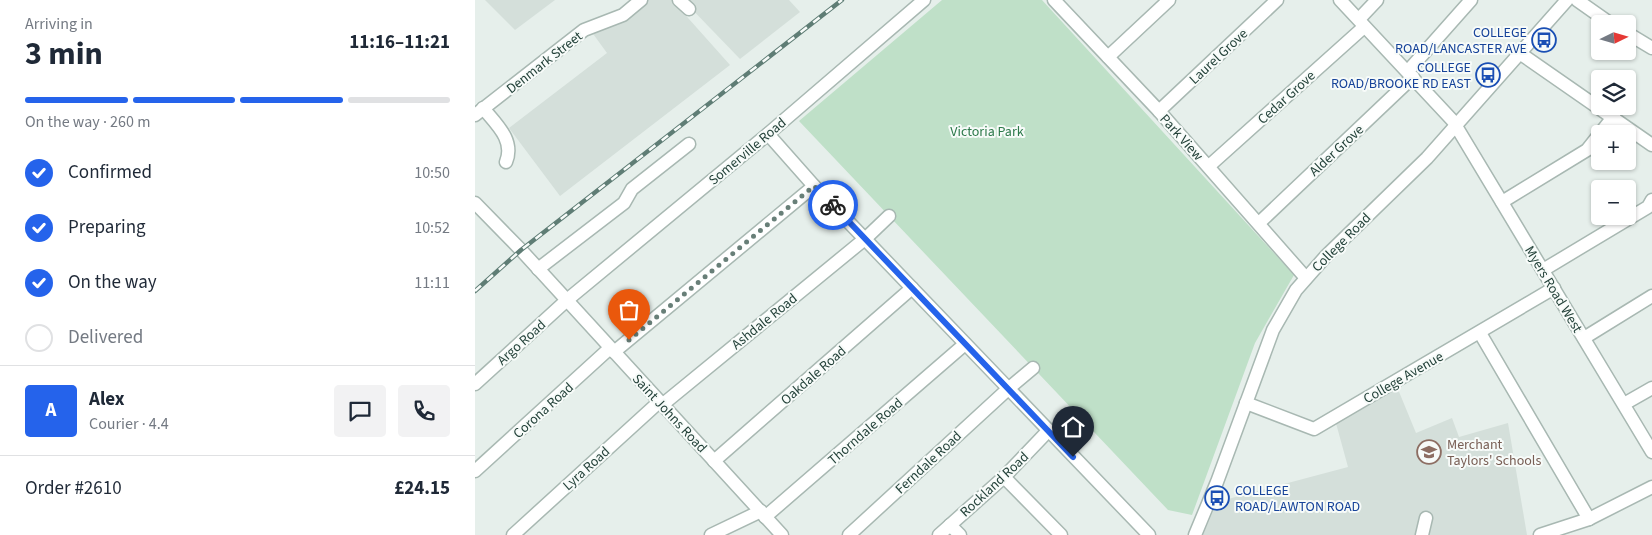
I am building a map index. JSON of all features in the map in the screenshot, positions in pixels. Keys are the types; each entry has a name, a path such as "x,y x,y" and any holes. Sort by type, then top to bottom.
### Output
{"street":[{"path":"679,0 689,9"},
{"name":"Somerville Road","path":"567,300 768,134 925,0"},
{"name":"Park View","path":"1055,0 1209,166 1306,278"},
{"path":"1108,57 1169,0"},
{"name":"Laurel Grove","path":"1159,111 1277,0"},
{"name":"Myers Road West","path":"1340,0 1411,74 1456,126 1652,452"},
{"name":"Cedar Grove","path":"1209,166 1361,23 1377,0"},
{"name":"Alder Grove","path":"1259,223 1411,74 1471,0"},
{"name":"College Road","path":"1195,535 1273,330 1306,278 1456,126 1567,0"},
{"path":"1577,0 1598,15"},
{"name":"Denmark Street","path":"479,112 584,30 623,16 635,2"},
{"path":"1636,39 1652,48"},
{"path":"1521,54 1614,116 1652,145"},
{"path":"479,112 502,130 509,144 511,160"},
{"path":"1502,202 1587,150 1614,116"},
{"path":"768,134 814,186 866,238 1149,535"},
{"path":"538,268 624,203 632,189 689,144"},
{"name":"Corona Road","path":"475,471 612,350 814,186"},
{"path":"1543,270 1649,208 1652,200"},
{"name":"Saint Johns Road","path":"475,203 538,268 782,535"},
{"name":"Ashdale Road","path":"661,403 866,238 889,216"},
{"name":"Oakdale Road","path":"714,461 913,288"},
{"name":"College Avenue","path":"1246,403 1314,429 1554,288"},
{"path":"1584,338 1652,296"},
{"name":"Argo Road","path":"475,384 567,300"},
{"path":"1480,332 1589,519"},
{"name":"Thorndale Road","path":"711,535 763,514 965,344"},
{"name":"Ferndale Road","path":"849,535 1008,388 1033,368"},
{"path":"1624,404 1652,388"},
{"name":"Lyra Road","path":"513,535 661,403"},
{"name":"Rockland Road","path":"939,535 1004,477 1048,431"},
{"path":"1004,477 1061,535"},
{"path":"1540,535 1589,519 1652,487"},
{"path":"1422,535 1426,518"},
{"path":"950,525 960,535"}],"shaded area":[{"path":"485,0 555,0 515,30"},
{"path":"647,0 672,0 730,65 560,196 509,128 607,53 591,31"},
{"path":"683,0 789,0 800,12 740,59"},
{"name":"Merchant Taylors' Schools","path":"1395,382 1416,433 1452,418 1459,437 1508,423 1527,535 1203,535 1217,502 1348,467 1334,416"}],"green space":[{"name":"Victoria Park","path":"942,0 1042,0 1294,275 1255,343 1192,515 1168,510 799,121"}],"railway":[{"path":"475,291 521,250 842,0"}],"way so far":[{"path":"629,340 814,186 833,205"}],"place":[{"name":"COLLEGE ROAD/LANCASTER AVE","path":"1544,40"},
{"name":"COLLEGE ROAD/BROOKE RD EAST","path":"1488,75"},
{"name":"Merchant Taylors' Schools","path":"1429,452"},
{"name":"COLLEGE ROAD/LAWTON ROAD","path":"1217,498"}],"route":[{"path":"833,205 1073,457"}]}
